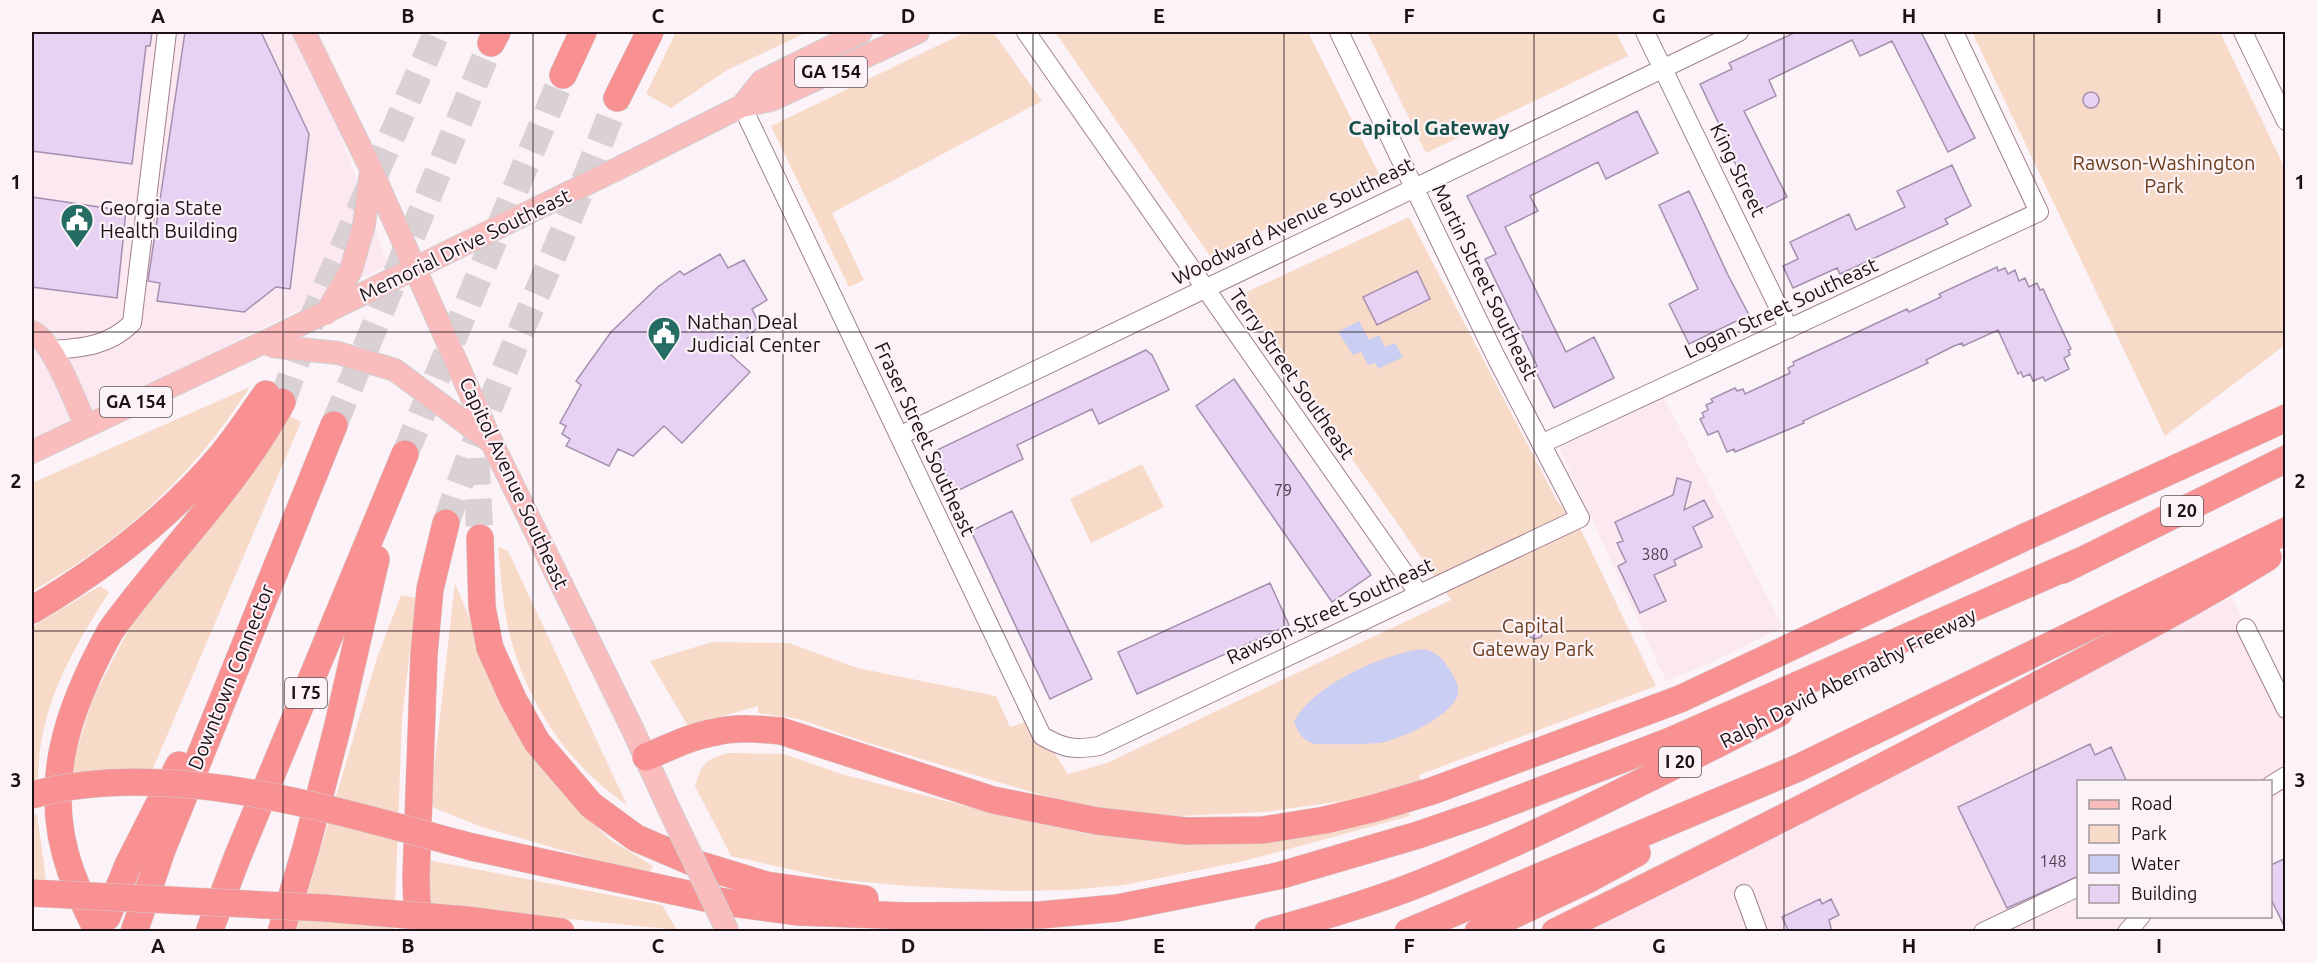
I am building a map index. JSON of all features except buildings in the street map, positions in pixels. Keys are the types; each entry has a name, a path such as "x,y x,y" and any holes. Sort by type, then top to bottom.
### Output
{"highway":[{"path":"563,75 583,32"},
{"path":"617,98 650,32"},
{"path":"32,610 97,568 172,508 274,398 268,428 242,466 111,630 96,657 72,715 58,774 58,806 71,871 99,932"},
{"path":"646,757 681,742 716,732 749,729 781,731 993,800 1097,821 1186,831 1263,830 1325,820 1432,791 1680,699 2025,537 2286,418"},
{"name":"Downtown Connector","path":"134,932 162,850 334,425"},
{"name":"I 75","path":"209,932 237,858 405,454 385,523 340,717 306,848 281,932"},
{"name":"Ralph David Abernathy Freeway","path":"1268,932 1354,907 1419,884 1494,852 1648,779 2286,459"},
{"path":"418,932 416,878 424,654 430,589 446,524"},
{"path":"1478,932 1588,879 1797,768 2286,531"},
{"path":"480,538 482,607 490,648 513,699 537,742 566,777 591,805 636,838 696,864 766,885 853,898 1006,915"},
{"path":"1555,932 1727,847 1986,712 2206,595 2286,546"},
{"path":"32,795 96,783 139,782 226,789 346,814 472,847 724,902 787,911 908,916 1041,915 1117,908 1278,876 1418,835 1556,786 1680,737 2078,562"},
{"path":"99,932 152,814 252,626"},
{"path":"1408,932 1797,768"},
{"path":"32,893 312,907 467,920 561,932"}],"main road":[{"name":"Capitol Avenue Southeast","path":"304,32 371,169 513,486 646,757 728,932"},
{"name":"Memorial Drive Southeast","path":"742,106 762,81 861,32"},
{"name":"Memorial Drive Southeast","path":"86,426 185,378 268,343 742,106 771,100 918,32"},
{"path":"326,314 351,270 364,225 371,169"},
{"name":"GA 154","path":"32,332 41,337 51,350 86,426"},
{"path":"268,343 338,353 395,370 494,445"},
{"path":"32,452 86,426"}],"street":[{"path":"51,350 86,347 120,336 132,323 167,32"},
{"name":"Terry Street Southeast","path":"1026,32 1419,594"},
{"name":"Martin Street Southeast","path":"1339,32 1496,357 1580,518"},
{"name":"King Street","path":"1645,32 1789,329"},
{"name":"Woodward Avenue Southeast","path":"899,436 1739,32"},
{"name":"Logan Street Southeast","path":"1541,444 2039,212 1954,32"},
{"path":"2243,32 2286,121"},
{"name":"Fraser Street Southeast","path":"742,106 1042,736 1069,749 1099,746"},
{"name":"Rawson Street Southeast","path":"1099,746 1580,518"},
{"path":"2246,628 2286,709"},
{"path":"2272,785 2286,776"},
{"path":"1983,932 2077,888"},
{"path":"1744,894 1758,932"},
{"path":"2127,932 2139,918"}],"shaded area":[{"path":"32,32 303,32 388,265 32,444"},
{"path":"1664,398 1783,627 1666,681 1559,447"},
{"path":"2232,597 2285,716 2285,791 2272,801 2272,780 2077,780 2077,918 2133,918 2121,931 1570,932"}],"green space":[{"path":"676,32 808,32 727,70 671,108 646,94"},
{"path":"966,32 993,32 1042,101 832,213 864,280 849,287 771,126"},
{"path":"1055,32 1308,32 1379,174 1210,256"},
{"path":"1367,32 1616,32 1628,56 1426,153"},
{"name":"Rawson-Washington Park","path":"1972,32 2220,32 2285,169 2285,345 2165,436"},
{"name":"Capital Gateway Park","path":"1409,217 1557,501 1582,532 1656,686 1419,775 1421,782 1357,799 1264,812 1179,816 1085,808 865,742 799,719 758,713 758,706 688,726 650,661 712,642 789,643 857,668 996,696 1010,727 1029,721 1050,746 1068,774 1107,763 1451,600 1238,296"},
{"path":"250,387 205,449 154,503 97,550 32,591 32,483"},
{"path":"286,414 301,422 151,773 70,772 93,698 133,621"},
{"path":"1142,464 1164,507 1091,543 1070,499"},
{"path":"498,547 508,551 627,805 588,773 571,754 555,734 530,690 509,631"},
{"path":"455,583 518,736 562,791 609,839 653,866 648,875 482,827 430,806"},
{"path":"100,586 109,592 82,637 60,681 44,728 38,780 32,780 32,627"},
{"path":"401,595 416,598 402,719 394,931 296,932 377,658"},
{"path":"728,753 784,754 841,774 1012,818 1094,835 1161,840 1408,810 1410,816 1244,861 1124,885 1068,890 1009,891 908,886 834,879 731,856 695,786 700,771 709,760"},
{"path":"37,814 46,879 32,879 32,816"},
{"path":"428,860 662,905 677,930 423,904"}],"water":[{"path":"1359,321 1369,340 1379,335 1385,347 1395,343 1403,357 1378,369 1375,363 1368,365 1361,352 1353,355 1338,332"},
{"path":"1423,649 1441,658 1453,675 1458,688 1457,697 1452,705 1434,720 1411,733 1379,743 1314,744 1299,733 1294,722 1316,696 1332,684 1370,664"}],"tunnel":[{"path":"282,402 307,331 437,32"},
{"path":"334,425 491,43"},
{"path":"405,454 563,75"},
{"path":"446,523 486,416 617,98"},
{"path":"476,458 480,538"}],"place":[{"name":"Georgia State Health Building","path":"77,249"},
{"name":"Nathan Deal Judicial Center","path":"664,362"}],"district":[{"name":"Capitol Gateway","path":"1429,128"}]}
